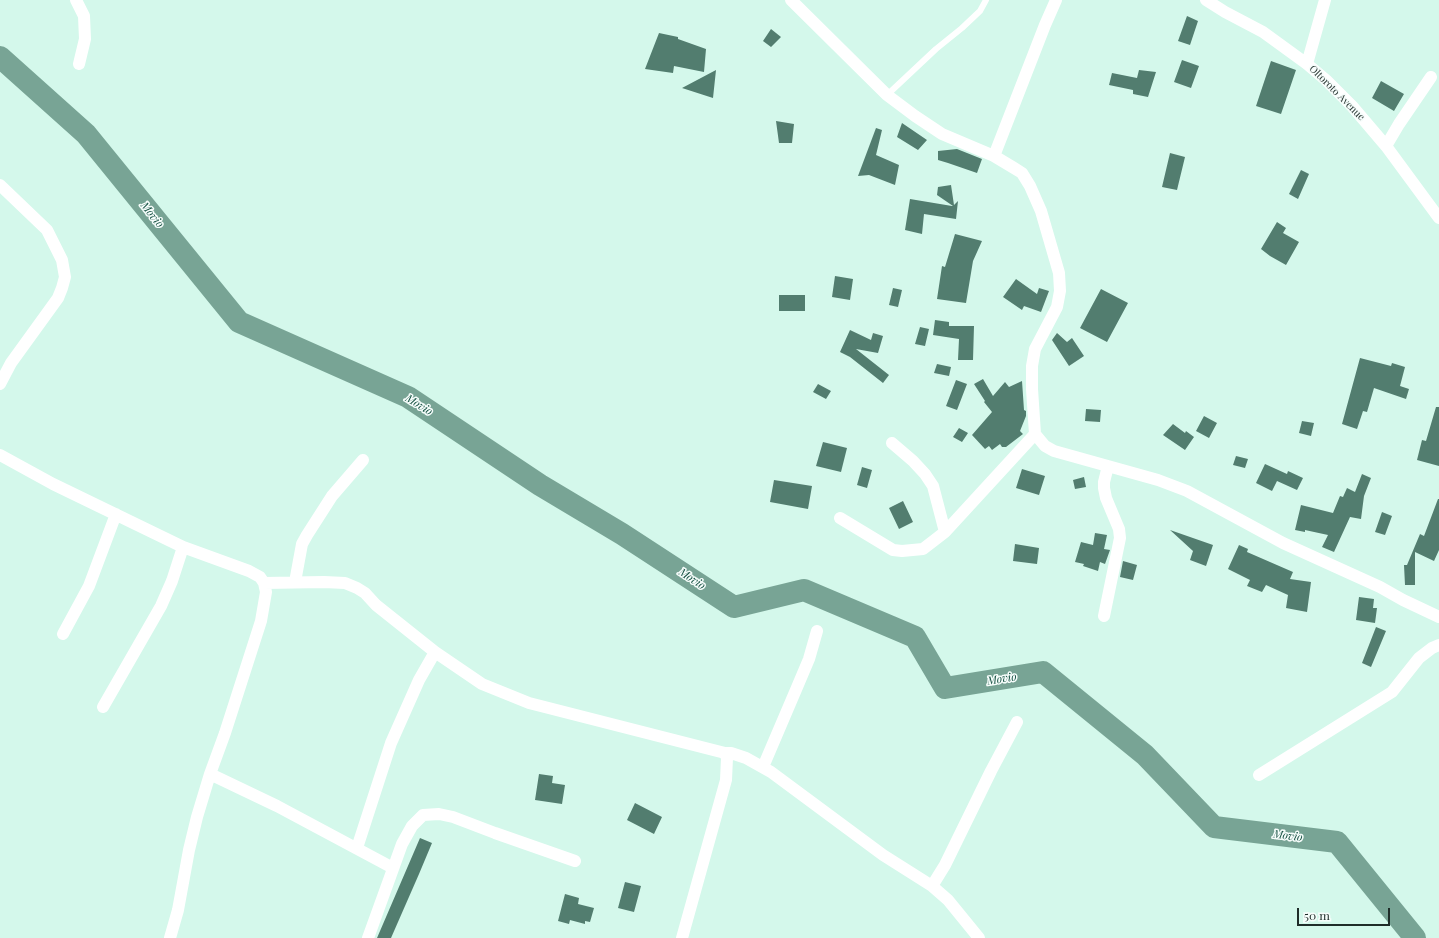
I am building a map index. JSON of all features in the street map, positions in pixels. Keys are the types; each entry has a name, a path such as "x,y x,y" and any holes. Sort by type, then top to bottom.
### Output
{"street":[{"path":"76,0 84,16 85,40 79,64"},
{"path":"791,0 887,95 942,134 994,156 1022,174 1030,186 1041,211 1058,273 1060,291 1057,307 1035,349 1032,366 1035,434 1045,446 1054,451 1158,480 1186,491 1283,543 1380,587 1439,617"},
{"path":"994,156 1056,0"},
{"name":"Oltoroto Avenue","path":"1206,0 1263,32 1326,80 1352,106 1386,146 1439,218"},
{"path":"1306,64 1325,0"},
{"path":"1386,146 1431,77"},
{"path":"0,185 47,230 62,260 64,277 58,298 11,363 0,384"},
{"path":"840,518 893,550 902,551 923,549 945,532 1035,434"},
{"path":"892,443 913,461 925,474 933,486 945,532"},
{"path":"0,455 53,484 184,547 249,571 260,577 264,584 266,592 261,621 225,733 210,774 189,850 178,910 170,938"},
{"path":"296,582 302,544 332,496 363,460"},
{"path":"1104,616 1120,538 1119,529 1106,498 1104,488 1108,466"},
{"path":"63,634 90,586 116,514"},
{"path":"103,707 161,606 184,547"},
{"path":"264,584 296,582 345,583 365,593 376,605 435,652 482,684 529,703 746,758 771,772 883,855 932,886 948,900 979,938"},
{"path":"763,767 809,658 817,631"},
{"path":"1259,775 1392,692 1419,658 1439,644"},
{"path":"357,848 391,743 419,680 435,652"},
{"path":"932,886 945,865 988,776 1017,722"},
{"path":"682,938 726,780 727,758 725,753"},
{"path":"210,774 277,806 393,868"},
{"path":"368,938 402,844 412,826 423,815 439,814 453,816 495,833 575,861"}],"lane":[{"path":"887,95 936,49 980,11 986,0"}],"building":[{"path":"1187,16 1198,21 1190,45 1178,41"},
{"path":"771,29 781,37 771,47 763,41"},
{"path":"659,33 678,37 678,39 706,49 704,72 674,66 673,73 645,69"},
{"path":"1182,60 1199,66 1191,88 1174,82"},
{"path":"1271,61 1296,70 1281,114 1256,106"},
{"path":"716,70 713,98 682,88"},
{"path":"1139,70 1156,72 1148,97 1133,94 1133,90 1109,85 1112,73 1137,78"},
{"path":"1381,81 1404,94 1394,111 1372,98"},
{"path":"776,121 794,124 792,143 779,143"},
{"path":"902,123 927,140 918,150 897,137"},
{"path":"876,128 882,130 876,155 899,165 895,185 869,175 858,176"},
{"path":"957,149 982,159 977,173 938,160 938,151"},
{"path":"1170,153 1185,157 1177,190 1162,187"},
{"path":"1301,170 1309,174 1298,199 1289,194"},
{"path":"951,185 954,205 958,201 956,219 924,214 922,234 905,230 910,199 953,206 937,195 938,187"},
{"path":"1277,222 1286,228 1283,233 1299,242 1286,265 1261,249"},
{"path":"955,234 982,241 973,261 966,303 937,299 942,266 945,267"},
{"path":"835,276 853,279 850,300 832,297"},
{"path":"1016,279 1037,294 1039,288 1049,291 1041,312 1024,306 1022,310 1003,297"},
{"path":"893,288 902,290 898,307 889,305"},
{"path":"1101,289 1128,303 1107,342 1080,328"},
{"path":"779,295 805,295 805,311 779,311"},
{"path":"935,320 949,322 949,326 974,326 973,360 958,360 959,339 933,335"},
{"path":"920,327 929,329 925,346 915,344"},
{"path":"850,330 871,340 873,333 883,336 878,353 856,349 889,375 883,383 850,357 840,352"},
{"path":"1057,333 1067,342 1072,338 1084,356 1069,366 1052,340"},
{"path":"1360,358 1391,366 1392,363 1405,367 1400,386 1409,389 1406,399 1374,388 1367,412 1363,411 1357,429 1342,424"},
{"path":"937,364 951,367 949,376 934,373"},
{"path":"983,379 993,396 1005,382 1009,387 1022,381 1024,410 1026,411 1026,416 1020,431 1023,434 1006,447 1002,447 1000,444 992,450 989,446 985,449 972,435 992,412 984,402 985,401 974,384"},
{"path":"956,380 967,384 957,410 946,406"},
{"path":"818,384 831,391 826,399 813,392"},
{"path":"1436,407 1439,407 1439,466 1417,460 1422,440 1426,441"},
{"path":"1086,409 1101,410 1100,422 1085,421"},
{"path":"1204,416 1217,423 1209,438 1196,431"},
{"path":"1302,421 1314,423 1311,436 1299,433"},
{"path":"1173,424 1185,433 1186,431 1194,437 1185,450 1163,435"},
{"path":"959,428 968,433 962,442 953,437"},
{"path":"823,442 847,448 841,472 816,466"},
{"path":"1236,456 1248,459 1245,468 1233,465"},
{"path":"1265,464 1287,474 1288,471 1303,478 1297,490 1277,481 1272,491 1256,483"},
{"path":"862,467 872,470 867,488 857,485"},
{"path":"1022,469 1045,476 1039,495 1016,488"},
{"path":"1362,474 1371,478 1364,496 1361,519 1350,517 1334,552 1322,547 1328,535 1305,530 1305,532 1295,530 1301,505 1333,513 1340,496 1343,497 1347,488 1355,492"},
{"path":"1084,477 1086,487 1075,489 1073,480"},
{"path":"774,480 812,486 808,509 770,502"},
{"path":"1438,499 1439,550 1434,561 1415,552 1415,585 1405,585 1404,565 1407,565 1420,534 1424,536"},
{"path":"903,501 913,522 899,529 889,508"},
{"path":"1382,512 1392,516 1385,535 1375,532"},
{"path":"1170,530 1213,545 1206,566 1190,560 1193,551"},
{"path":"1095,533 1107,535 1104,549 1110,550 1105,564 1100,562 1098,571 1083,566 1084,564 1075,562 1081,542 1093,545"},
{"path":"1015,544 1039,548 1037,564 1013,561"},
{"path":"1239,545 1248,549 1247,552 1293,572 1290,579 1311,582 1307,612 1286,608 1288,595 1266,585 1262,592 1247,586 1250,580 1228,569"},
{"path":"1123,561 1137,565 1133,580 1120,577"},
{"path":"1359,597 1374,599 1373,608 1377,608 1375,623 1356,620"},
{"path":"1376,627 1386,631 1371,667 1362,663"},
{"path":"539,774 553,776 552,783 565,785 562,804 535,800"},
{"path":"635,803 662,817 654,834 627,820"},
{"path":"420,838 432,843 419,874 391,938 377,938"},
{"path":"625,882 641,886 634,912 618,908"},
{"path":"565,894 579,898 578,904 594,908 590,922 585,921 585,924 570,920 569,924 558,921"}],"waterway":[{"name":"Movio","path":"0,57 86,134 239,322 408,397 540,485 622,534 734,607 804,590 915,637 945,688 1043,672 1145,755 1214,827 1337,842 1415,938"}]}
